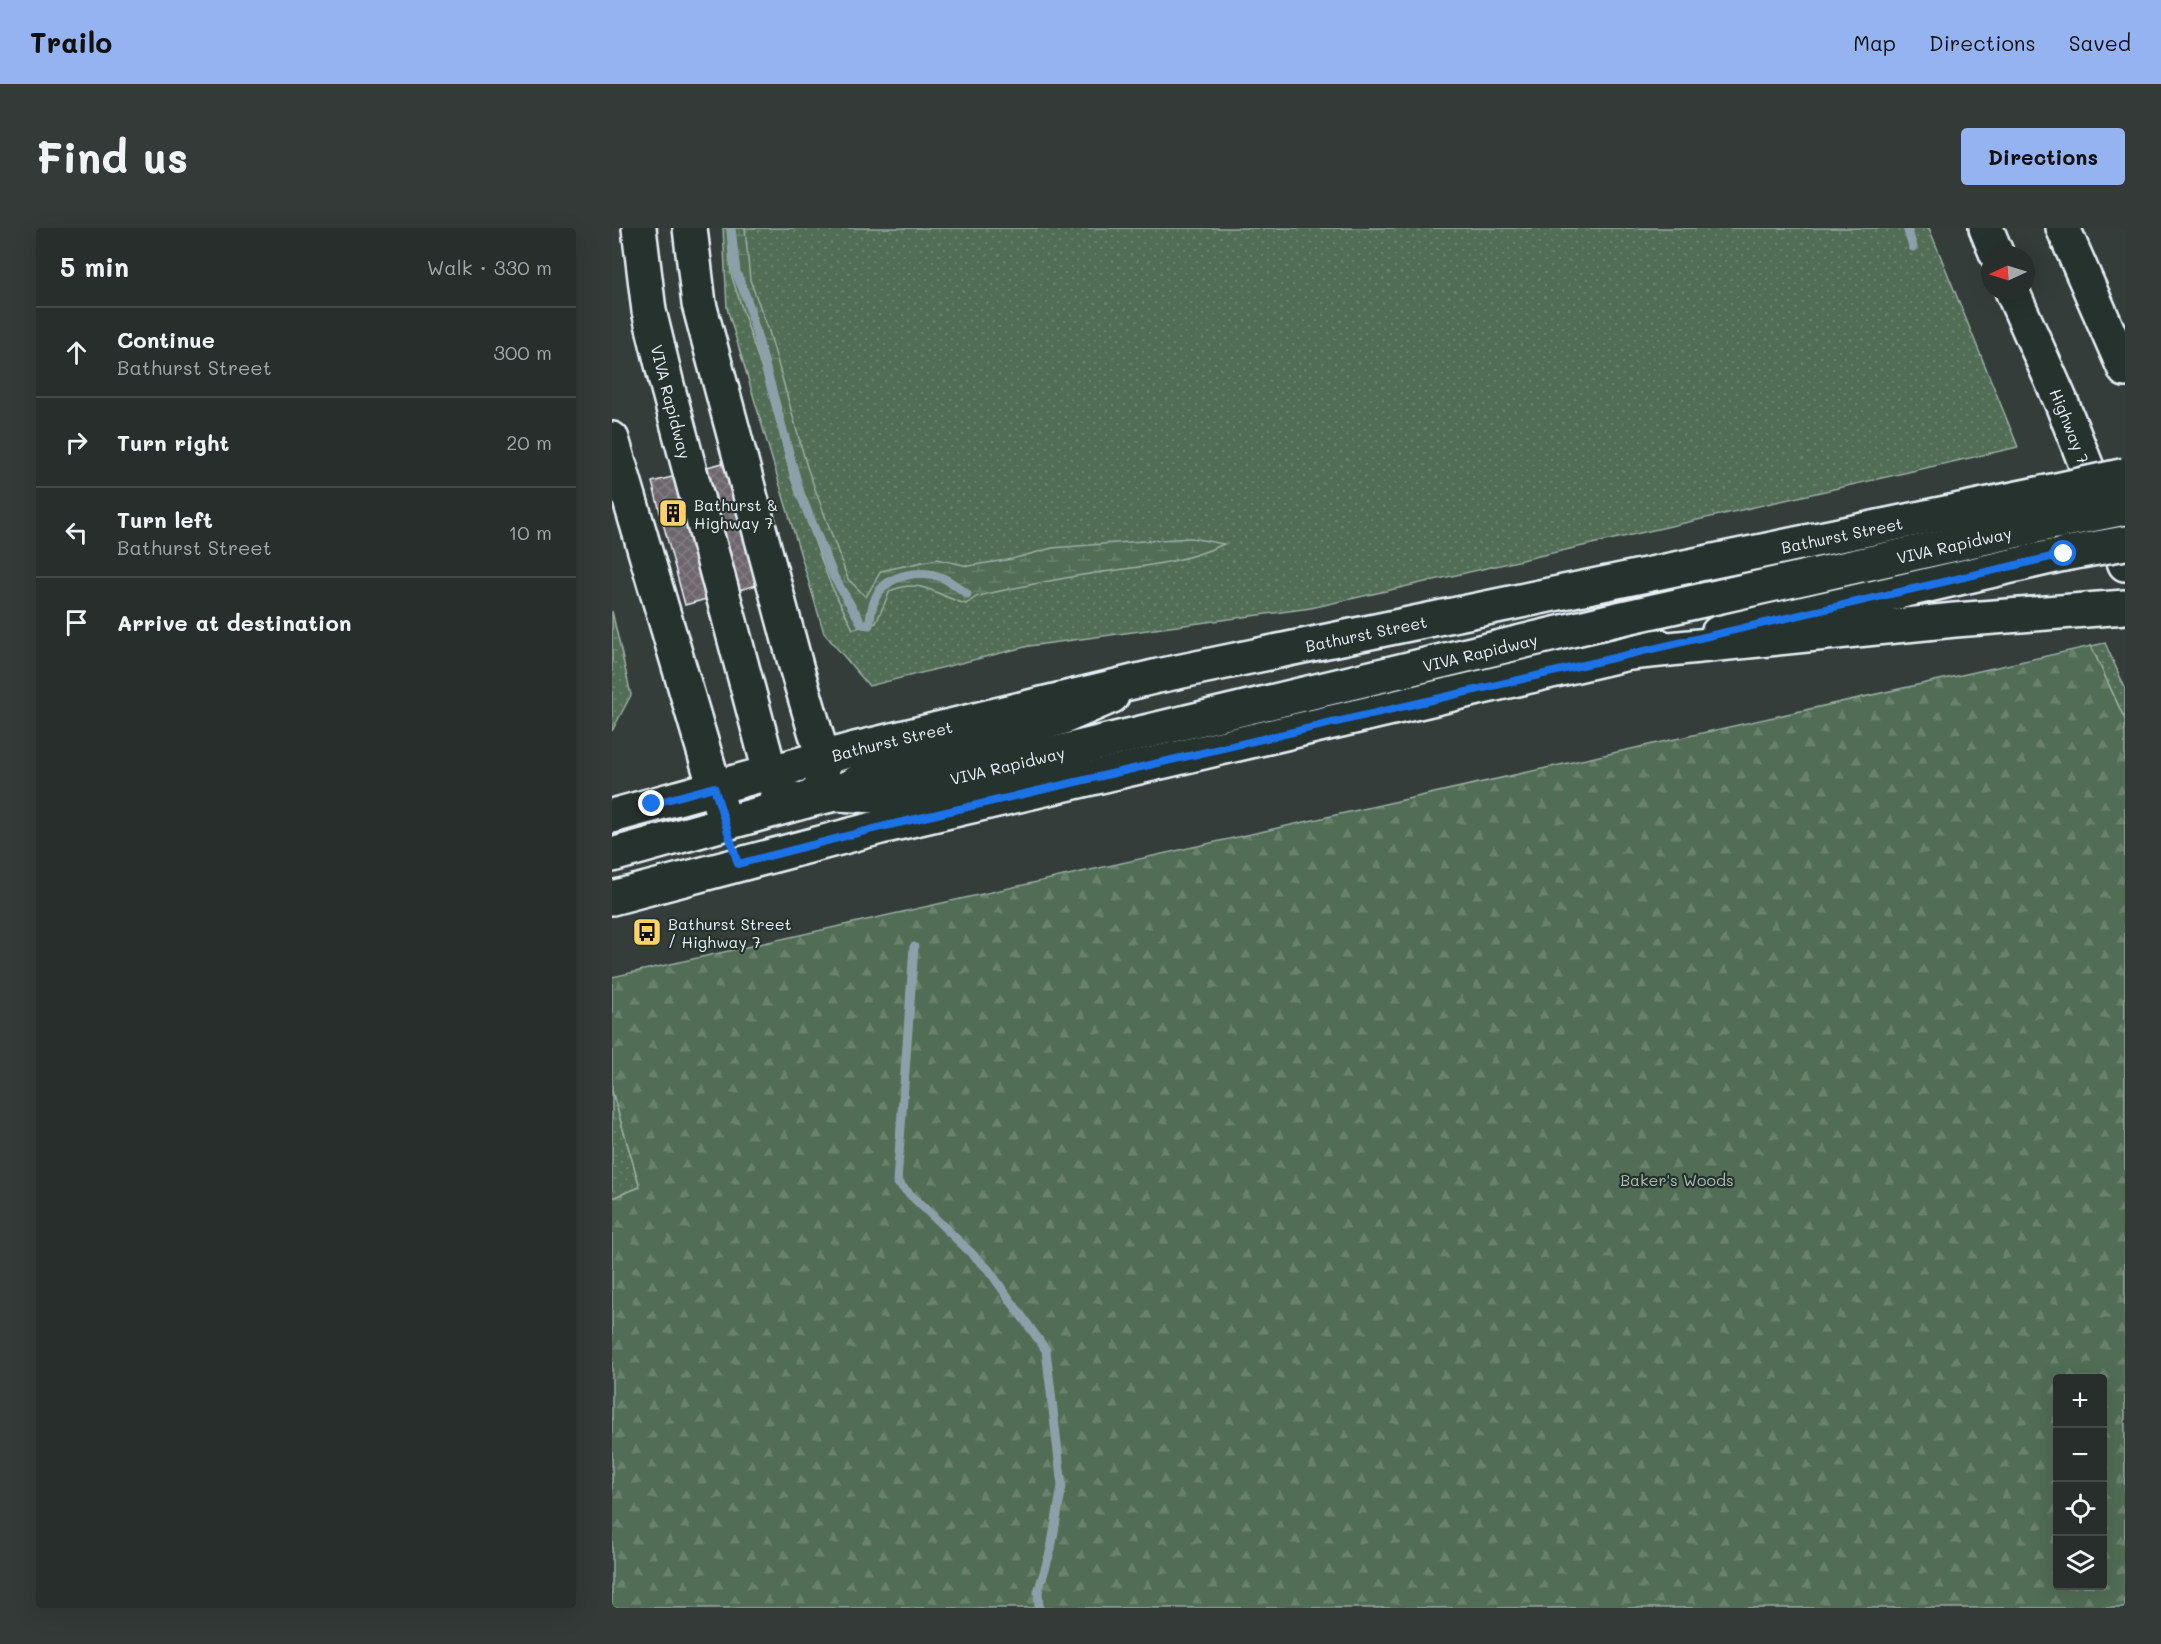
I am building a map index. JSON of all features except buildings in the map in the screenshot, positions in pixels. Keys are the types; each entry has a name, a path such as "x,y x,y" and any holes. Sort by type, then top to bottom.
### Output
{"main road":[{"name":"VIVA Rapidway","path":"639,228 649,311 664,374 770,772 779,796 821,798 877,796 1610,621 2048,508 2125,508"},
{"path":"612,855 821,798 823,758 699,304 690,228"},
{"path":"1986,228 1993,246"},
{"path":"2063,228 2125,370"},
{"name":"Highway 7","path":"2017,300 2062,404 2125,564"},
{"path":"612,439 738,864"},
{"name":"Bathurst Street","path":"612,816 823,758 1158,676 2048,508 2125,475"},
{"path":"612,898 881,827 1630,653 2064,554 2125,543"},
{"path":"1630,653 2075,609 2125,607"},
{"name":"VIVA Rapidway","path":"821,798 875,773 1060,718 1158,676"}],"green space":[{"path":"723,228 1929,228 2018,447 1311,608 1029,646 869,686 824,633 727,308"},
{"path":"727,228 745,228 750,280 769,331 807,467 848,579 866,597 881,571 937,559 968,566 1012,559 1052,548 1191,538 1224,544 1192,556 1142,567 1062,578 978,596 966,604 929,589 902,587 890,591 876,623 853,629 830,583 791,478 771,398 731,274"},
{"path":"612,611 631,695 612,731"},
{"path":"2105,643 2125,688 2125,720 2091,646"},
{"name":"Baker's Woods","path":"2091,646 2125,720 2125,1608 612,1608 612,1198 640,1187 612,1091 612,977"},
{"path":"612,1091 640,1187 612,1198"}],"waterway":[{"path":"731,228 736,272 747,299 800,493 834,577 862,624 869,625 873,604 883,587 890,581 908,575 935,575 949,581 967,594"},
{"path":"1907,228 1913,247"},
{"path":"914,947 897,1182 988,1269 1046,1350 1062,1486 1051,1549 1038,1592 1039,1608"}],"place":[{"name":"Bathurst & Highway 7","path":"673,513"},
{"name":"Bathurst Street / Highway 7","path":"647,932"}],"route":[{"path":"652,804 714,787 738,864 881,827 2064,554"}]}
